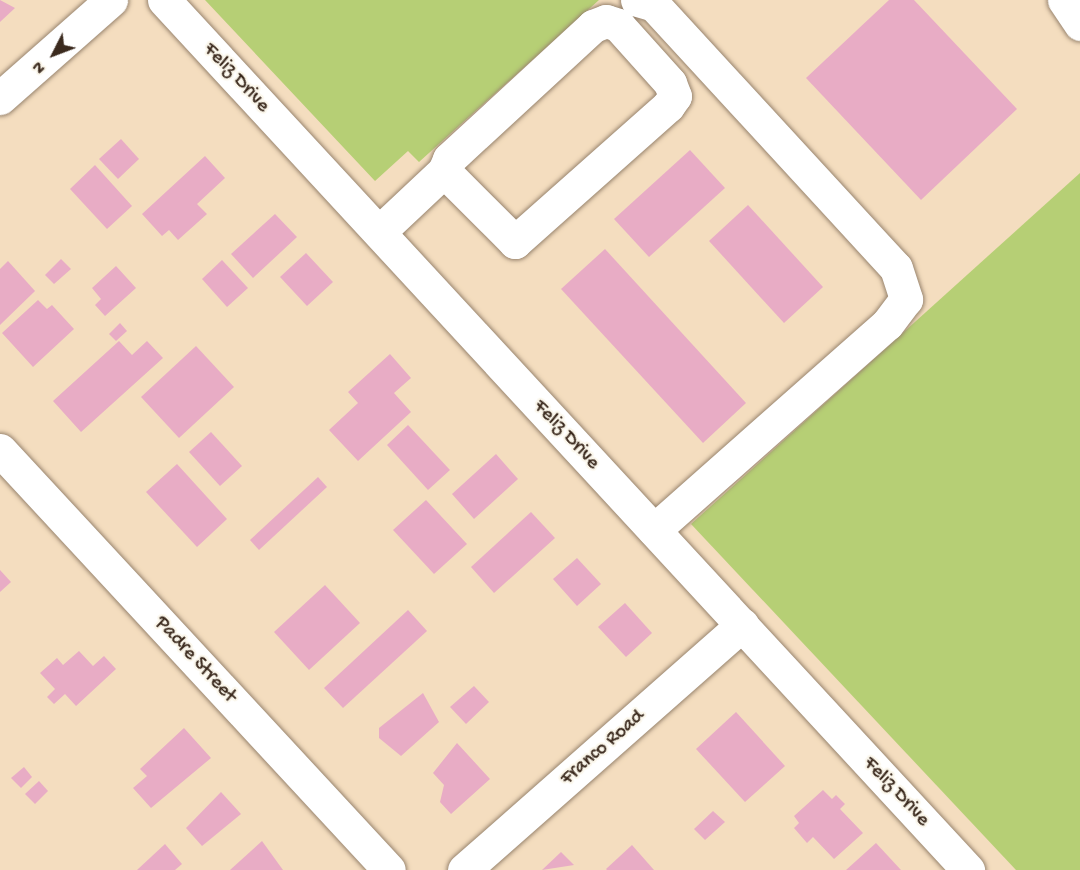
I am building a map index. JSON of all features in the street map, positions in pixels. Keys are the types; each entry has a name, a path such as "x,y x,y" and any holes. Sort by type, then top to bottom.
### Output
{"street":[{"path":"0,98 111,0"},
{"name":"Feliz Drive","path":"164,0 968,870"},
{"path":"379,232 444,171 457,151 593,26 606,21 637,0 654,5 896,268 906,299 887,324 654,530"},
{"path":"1064,0 1080,24"},
{"path":"444,171 515,242 668,106 675,96 670,82 618,25 606,21"},
{"name":"Padre Street","path":"0,450 389,870"},
{"name":"Franco Road","path":"464,870 742,625"}],"green space":[{"path":"205,0 599,0 419,162 408,151 375,181"},
{"path":"1080,173 1080,870 1016,870 691,524"}],"building":[{"path":"0,0 15,8 0,22"},
{"path":"889,0 914,0 1017,109 921,200 806,78"},
{"path":"121,139 139,159 118,179 99,159"},
{"path":"690,150 725,188 649,257 614,219"},
{"path":"205,156 225,178 197,204 207,214 178,240 169,230 162,236 142,214"},
{"path":"95,165 132,206 107,229 70,189"},
{"path":"748,205 823,287 784,323 709,241"},
{"path":"275,214 297,237 253,278 231,254"},
{"path":"605,249 746,403 703,443 561,289"},
{"path":"306,253 333,282 307,306 280,277"},
{"path":"61,259 71,269 54,284 45,275"},
{"path":"222,260 248,288 227,307 202,279"},
{"path":"8,261 35,291 0,325 0,269"},
{"path":"116,266 136,288 105,316 95,305 101,299 92,288"},
{"path":"38,300 47,309 52,305 74,329 33,367 2,333"},
{"path":"120,323 127,331 116,341 109,334"},
{"path":"119,341 132,355 147,341 163,358 81,432 53,401"},
{"path":"196,346 234,387 179,438 141,397"},
{"path":"390,354 411,378 394,393 411,412 358,461 329,430 358,403 348,392"},
{"path":"408,425 450,470 428,490 387,445"},
{"path":"211,432 242,466 220,486 189,452"},
{"path":"496,454 518,479 474,519 452,494"},
{"path":"177,464 227,519 197,547 146,492"},
{"path":"318,477 327,487 259,550 250,540"},
{"path":"426,500 467,544 434,574 393,530"},
{"path":"531,512 555,538 494,593 471,567"},
{"path":"577,558 601,584 577,606 553,579"},
{"path":"0,570 11,582 0,592"},
{"path":"325,585 360,623 309,670 274,632"},
{"path":"625,603 652,633 626,657 598,627"},
{"path":"408,610 427,631 343,708 324,688"},
{"path":"79,651 93,666 104,656 116,669 76,706 65,694 54,704 47,697 55,689 40,673 57,658 63,665"},
{"path":"474,686 489,702 466,724 450,707"},
{"path":"423,693 439,722 401,756 379,738 379,728"},
{"path":"736,712 785,766 745,802 696,749"},
{"path":"184,728 211,758 151,808 133,788 147,776 140,769"},
{"path":"457,743 490,779 451,814 440,802 444,785 433,773"},
{"path":"24,767 32,777 21,788 11,778"},
{"path":"39,781 48,791 35,804 25,794"},
{"path":"823,790 832,799 836,795 845,804 840,809 863,833 834,859 813,837 807,843 794,828 799,823 794,816"},
{"path":"221,792 241,814 202,846 186,828"},
{"path":"713,811 725,822 705,840 694,829"},
{"path":"262,841 283,870 230,870"},
{"path":"876,843 901,870 846,870"},
{"path":"165,844 182,864 175,870 137,870"},
{"path":"632,845 654,870 606,869"},
{"path":"561,852 574,865 542,870"}]}
